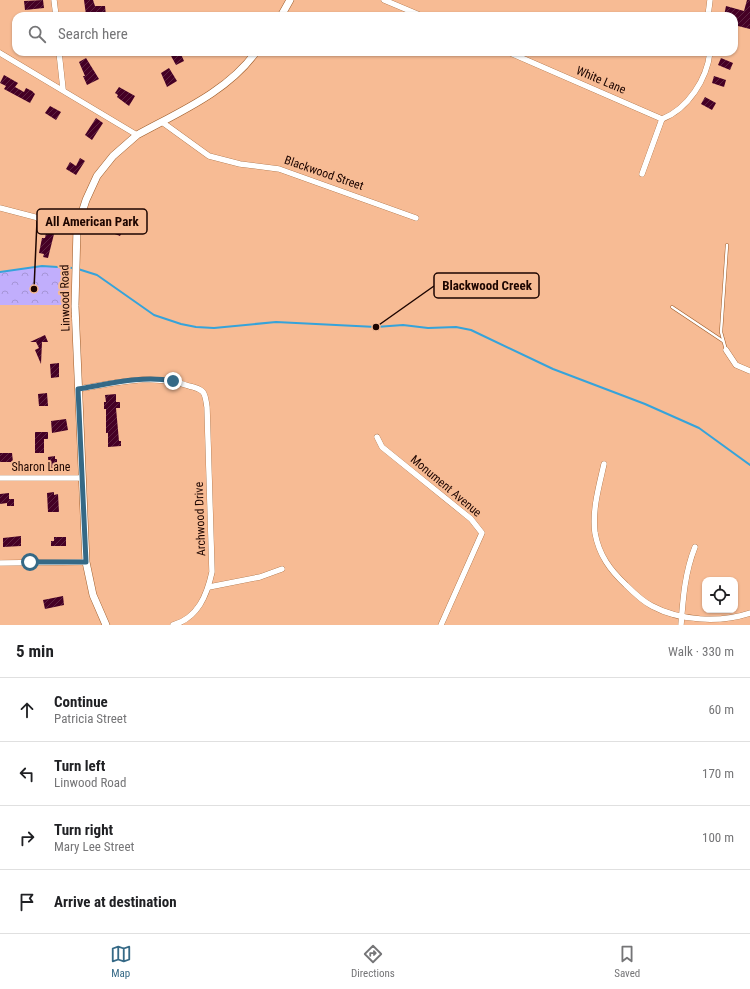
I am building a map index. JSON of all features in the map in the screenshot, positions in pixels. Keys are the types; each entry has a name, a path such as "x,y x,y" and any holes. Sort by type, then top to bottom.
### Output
{"main road":[{"path":"283,12 290,0"},
{"name":"Linwood Road","path":"106,625 93,595 86,562 75,289 77,228 86,200 97,176 113,156 137,135 213,93 231,79 252,56"}],"street":[{"path":"54,0 56,12"},
{"path":"384,0 412,12"},
{"path":"708,12 710,0"},
{"path":"0,53 137,135"},
{"path":"59,56 62,89"},
{"name":"White Lane","path":"517,56 662,119"},
{"path":"642,174 662,119 676,112 690,98 701,80 709,56"},
{"name":"Blackwood Street","path":"162,122 208,156 240,164 279,169 416,218"},
{"path":"0,208 77,228"},
{"path":"726,350 736,365 750,371"},
{"name":"Archwood Drive","path":"78,389 137,380 164,379 193,387 202,391 205,395 213,559 209,587 201,603 190,617 173,625"},
{"name":"Monument Avenue","path":"376,437 382,447 471,519 482,533 442,625"},
{"path":"604,464 594,524 598,545 605,562 612,573 650,605 663,611 718,620 733,619 750,613"},
{"name":"Sharon Lane","path":"0,478 82,478"},
{"path":"681,625 689,562 695,547"},
{"path":"0,563 86,562"},
{"path":"209,587 260,577 282,569"}],"lane":[{"path":"726,350 721,332 727,245"},
{"path":"672,307 723,341"}],"green space":[{"path":"68,264 68,305 0,305 0,272"}],"building":[{"path":"43,0 44,8 25,10 24,1"},
{"path":"84,0 93,0 95,6 105,6 106,12 86,12"},
{"path":"747,0 750,0 750,29 738,26 738,12 725,12 726,6 744,11"},
{"path":"171,56 182,56 184,61 176,65"},
{"path":"86,58 99,79 87,85 79,62"},
{"path":"721,58 733,63 730,70 718,65"},
{"path":"169,68 177,81 167,87 161,73"},
{"path":"4,75 18,83 15,87 24,92 26,88 35,94 30,103 4,89 6,86 0,83"},
{"path":"714,76 726,80 724,87 712,83"},
{"path":"119,87 135,96 129,106 117,97 118,95 115,93"},
{"path":"705,97 716,103 712,110 701,104"},
{"path":"50,106 61,112 56,120 45,113"},
{"path":"96,118 103,123 92,140 85,135"},
{"path":"80,158 85,161 76,175 66,169 70,162 76,166"},
{"path":"121,211 133,216 127,231 123,230 120,236 112,233"},
{"path":"46,233 54,234 48,258 43,257 44,254 39,253 42,238 45,238"},
{"path":"45,335 48,342 42,342 41,364 35,350 39,348 36,342 30,342"},
{"path":"59,363 59,377 51,378 50,364"},
{"path":"47,393 48,406 39,406 38,394"},
{"path":"116,394 116,402 120,402 120,408 116,408 119,441 121,441 121,446 108,447 108,433 106,433 106,409 104,409 104,402 106,402 105,395"},
{"path":"66,419 68,430 52,433 51,421"},
{"path":"35,432 48,432 48,439 44,439 44,453 35,453"},
{"path":"0,453 12,453 13,462 0,462"},
{"path":"55,456 55,459 57,459 57,468 56,471 51,472 49,469 48,457"},
{"path":"54,492 54,495 58,494 59,512 48,512 47,493"},
{"path":"9,493 9,499 14,499 14,506 7,506 7,503 0,504 0,494"},
{"path":"21,536 21,546 3,547 3,538"},
{"path":"54,537 66,537 66,546 51,546 51,541 54,541"},
{"path":"63,596 64,605 45,609 43,600"}],"waterway":[{"path":"0,272 42,266 73,268"},
{"path":"78,269 97,275 154,315 181,324 196,327 214,328 276,322 376,327 403,325 428,328 456,327 471,330 553,369 645,404 699,428 750,465"}],"place":[{"name":"All American Park","path":"34,289"},
{"name":"Blackwood Creek","path":"376,327"}],"route":[{"path":"30,562 86,562 78,389 137,380 164,379 173,381"}]}
